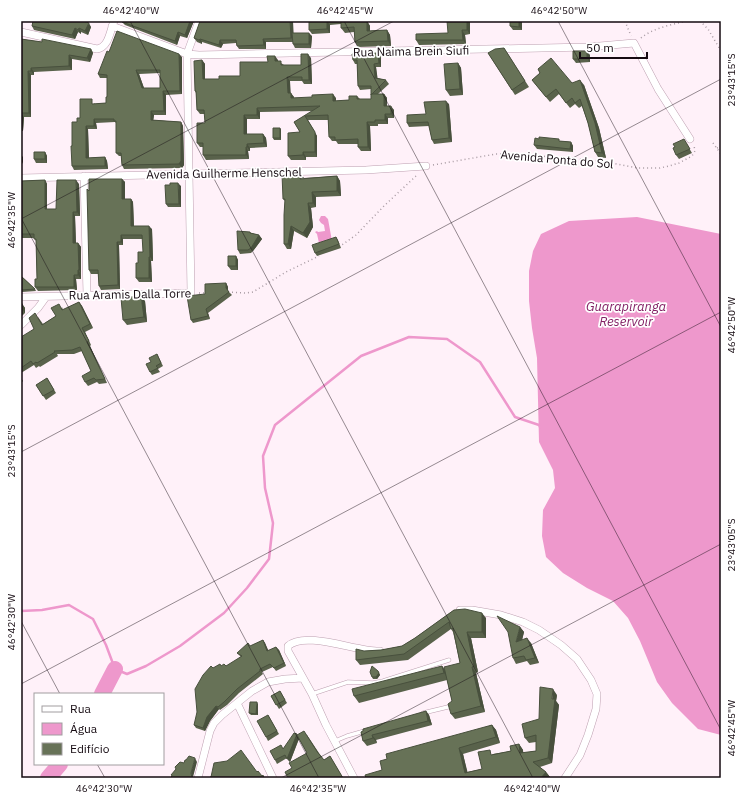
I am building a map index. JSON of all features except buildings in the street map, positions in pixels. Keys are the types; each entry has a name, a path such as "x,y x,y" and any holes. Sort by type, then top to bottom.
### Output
{"street":[{"path":"192,293 187,54 200,21"},
{"path":"21,32 97,49 102,48 107,42 113,23"},
{"name":"Rua Naima Brein Siufi","path":"113,23 187,54 211,55 588,47 634,43"},
{"path":"634,43 658,89 690,139"},
{"name":"Avenida Guilherme Henschel","path":"21,178 366,170 426,166"},
{"path":"84,176 87,295"},
{"name":"Rua Aramis Dalla Torre","path":"21,297 192,293"},
{"path":"21,325 38,308 46,297"},
{"path":"454,612 460,610 472,610 501,615 523,622 539,630 561,645 577,659 591,680 597,694 596,709 580,755 566,778"},
{"path":"354,778 288,649 288,646 301,641 315,641 364,650 390,650"},
{"path":"198,778 210,731 214,723 222,715 263,684 272,680 303,678"},
{"path":"237,703 273,778"}],"lane":[{"path":"312,694 348,682 374,683 383,681 449,660"},
{"path":"419,714 453,706"},
{"path":"335,741 369,729"}],"path":[{"path":"625,21 634,43 647,33 686,21"},
{"path":"700,21 708,29 721,51"},
{"name":"Avenida Ponta do Sol","path":"426,166 496,154 516,154 601,161 638,168 660,168 679,163 692,156 695,151 690,139"},
{"path":"713,143 721,154"},
{"path":"717,148 721,146"},
{"path":"335,248 341,246 356,235 426,166"},
{"path":"226,292 253,292 286,272 324,253"},
{"name":"Rua Aramis Dalla Torre","path":"192,293 211,293"}],"water":[{"path":"321,216 325,216 328,219 332,241 319,243 315,232 325,231 324,225 319,220"},
{"name":"Guarapiranga Reservoir","path":"637,217 721,234 721,735 698,729 672,703 657,682 640,641 628,618 613,601 587,588 563,573 546,557 542,536 543,510 555,488 553,470 539,442 537,358 529,301 529,271 533,251 541,234 569,221"}],"waterway":[{"path":"21,611 42,610 69,605 93,619 106,645 115,669 127,674 146,666 180,646 224,613 247,588 269,559 273,523 265,488 263,456 275,425 361,356 409,337 447,339 480,362 515,417 539,425 540,427"},
{"path":"103,693 115,669"},
{"path":"48,778 59,765"}]}
